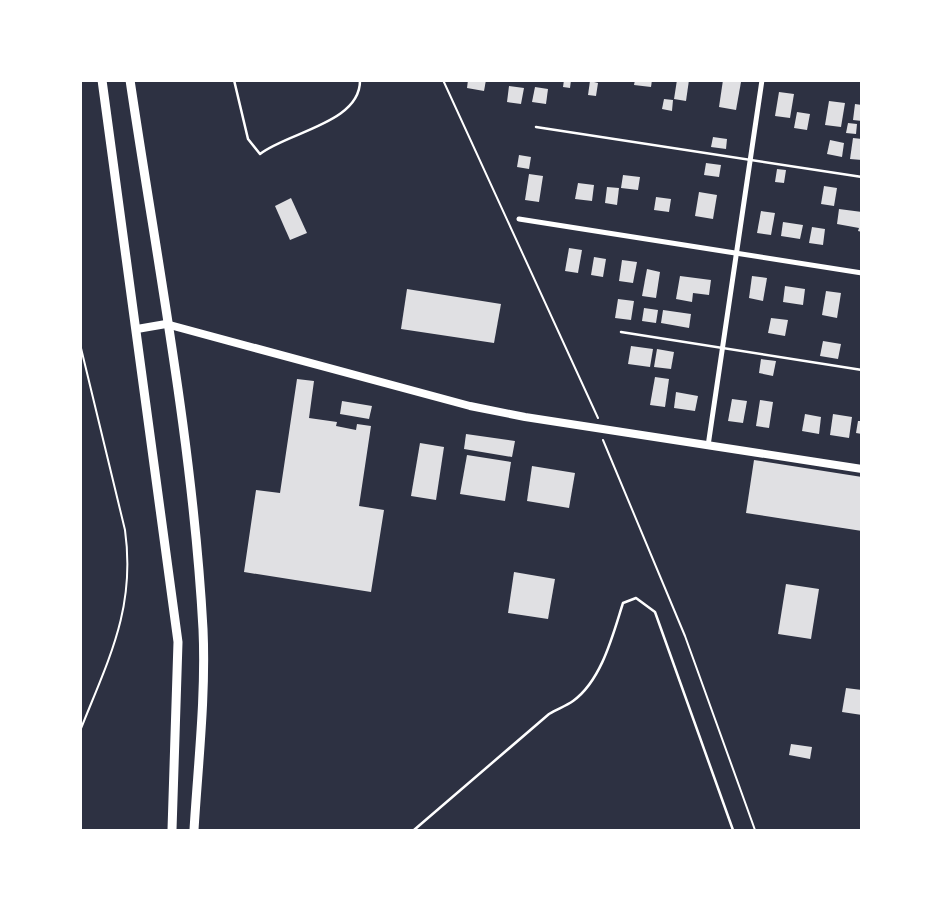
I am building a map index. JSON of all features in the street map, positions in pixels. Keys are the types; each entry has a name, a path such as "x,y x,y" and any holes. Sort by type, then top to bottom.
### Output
{"highway":[{"path":"102,80 178,642 172,831"},
{"path":"130,80 188,471 203,632 194,831"}],"main road":[{"path":"137,329 166,324 470,406 598,429 862,469"}],"street":[{"path":"708,446 762,80"},
{"path":"519,219 862,273"}],"lane":[{"path":"234,80 248,139 260,154 273,143 320,125 346,111 356,100 360,80"},
{"path":"536,127 862,177"},
{"path":"621,332 862,370"},
{"path":"414,831 549,714 574,700 590,682 612,638 623,603 636,598 656,612 733,831"}],"path":[{"path":"443,80 597,411 598,429 685,636 755,831"},
{"path":"80,344 125,530 129,561 123,619 80,731"}],"building":[{"path":"468,80 486,80 484,91 467,88"},
{"path":"564,80 571,80 570,88 563,87"},
{"path":"635,80 652,80 651,87 634,85"},
{"path":"677,80 689,80 686,101 674,99"},
{"path":"723,80 741,82 736,110 719,107"},
{"path":"590,81 598,83 596,96 588,95"},
{"path":"509,86 524,88 521,104 507,102"},
{"path":"535,87 548,89 546,104 532,102"},
{"path":"779,92 794,94 790,118 775,116"},
{"path":"664,99 673,100 672,111 662,109"},
{"path":"829,101 845,103 841,127 825,125"},
{"path":"855,104 862,105 862,121 853,120"},
{"path":"797,112 810,114 807,130 794,128"},
{"path":"848,123 857,124 856,134 846,133"},
{"path":"713,137 727,139 726,149 711,147"},
{"path":"853,138 862,139 862,160 850,159"},
{"path":"830,140 844,143 842,157 827,154"},
{"path":"519,155 531,157 529,169 517,167"},
{"path":"706,163 721,165 719,177 704,175"},
{"path":"777,169 786,170 784,183 775,182"},
{"path":"529,174 543,176 539,202 525,200"},
{"path":"623,175 640,177 638,190 621,188"},
{"path":"578,183 594,185 592,201 575,199"},
{"path":"824,186 837,188 834,206 821,204"},
{"path":"607,187 619,188 617,205 605,203"},
{"path":"699,192 717,195 713,219 695,216"},
{"path":"656,197 671,199 669,212 654,210"},
{"path":"291,198 307,233 290,240 275,206"},
{"path":"839,209 862,212 862,232 858,231 859,228 837,224"},
{"path":"761,211 775,213 771,235 757,233"},
{"path":"783,222 803,225 800,239 781,236"},
{"path":"812,227 825,229 823,245 809,243"},
{"path":"569,248 582,250 578,273 565,271"},
{"path":"594,257 606,259 603,277 591,275"},
{"path":"622,260 637,262 633,283 619,281"},
{"path":"647,269 660,272 656,298 642,296"},
{"path":"680,276 711,280 709,295 693,293 692,302 676,299"},
{"path":"752,276 767,278 763,301 749,298"},
{"path":"785,286 805,289 803,305 783,302"},
{"path":"407,289 501,304 494,343 401,329"},
{"path":"826,291 841,293 837,318 822,315"},
{"path":"618,299 634,301 631,320 615,318"},
{"path":"644,308 658,310 656,323 642,321"},
{"path":"663,310 691,314 689,328 661,323"},
{"path":"771,318 788,320 785,336 768,333"},
{"path":"823,341 841,344 838,359 820,356"},
{"path":"631,346 653,349 650,367 628,364"},
{"path":"657,349 674,352 671,369 654,367"},
{"path":"761,359 776,361 773,376 759,373"},
{"path":"655,377 669,379 665,407 650,405"},
{"path":"297,379 314,381 309,418 337,422 336,426 356,430 357,424 371,426 359,506 384,510 371,592 244,572 256,490 280,493"},
{"path":"676,392 698,396 695,411 674,408"},
{"path":"732,399 747,401 743,423 728,421"},
{"path":"760,400 773,402 769,428 756,426"},
{"path":"342,401 372,406 369,419 340,414"},
{"path":"805,414 821,417 819,434 802,431"},
{"path":"833,414 852,417 849,438 830,435"},
{"path":"858,421 862,421 862,434 856,433"},
{"path":"466,434 515,441 512,457 464,449"},
{"path":"420,443 444,447 436,500 411,496"},
{"path":"467,455 511,462 505,501 460,494"},
{"path":"754,460 862,477 862,531 746,513"},
{"path":"532,466 575,473 569,508 527,501"},
{"path":"514,572 555,579 548,619 508,613"},
{"path":"786,584 819,589 811,639 778,634"},
{"path":"846,688 862,690 862,715 842,712"},
{"path":"791,744 812,747 810,759 789,755"}]}
